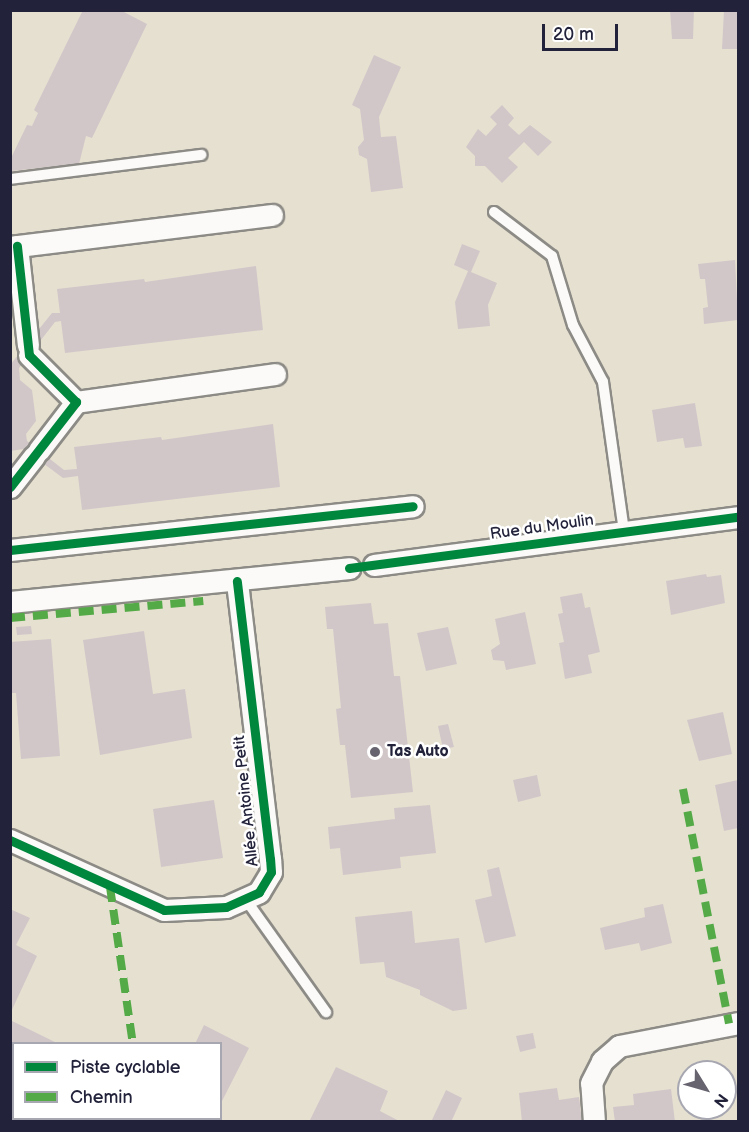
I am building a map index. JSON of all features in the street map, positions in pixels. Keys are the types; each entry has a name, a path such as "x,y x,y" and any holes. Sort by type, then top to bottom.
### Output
{"street":[{"path":"76,402 29,350 14,247 273,215"},
{"path":"10,487 76,402 275,374"},
{"path":"10,550 413,506"},
{"name":"Rue du Moulin","path":"374,566 738,517"},
{"path":"10,602 350,568"},
{"name":"Allée Antoine Petit","path":"10,840 164,910 226,907 246,900 267,882 270,865 237,581"},
{"path":"594,1122 591,1083 602,1061 619,1046 738,1023"}],"lane":[{"path":"10,180 201,155"},
{"path":"494,212 552,256 573,325 603,382 624,532"},
{"path":"246,900 326,1012"}],"building":[{"path":"83,10 120,10 147,24 92,138 86,136 79,164 10,171 10,160 27,125 32,126 38,113 34,110"},
{"path":"670,10 694,10 693,39 672,39"},
{"path":"724,10 738,10 738,49 722,49"},
{"path":"374,55 401,67 379,117 381,137 396,136 403,188 371,192 367,159 359,155 358,147 364,140 360,109 352,105"},
{"path":"502,105 514,118 508,125 519,135 530,125 552,142 538,156 524,142 508,158 518,167 502,183 485,166 475,166 475,156 466,147 478,129 486,136 497,124 490,117"},
{"path":"462,244 480,251 471,272 497,283 488,305 490,326 458,329 455,302 468,271 454,265"},
{"path":"735,260 738,320 704,324 703,308 708,307 705,279 700,279 698,264"},
{"path":"256,266 263,330 65,353 61,321 55,322 19,368 20,380 32,390 36,421 26,434 27,441 64,470 77,469 74,447 161,437 162,440 273,424 280,487 82,510 78,476 63,478 24,449 10,451 10,365 52,313 60,313 57,289 144,279 145,282"},
{"path":"695,403 702,446 685,448 683,438 657,442 652,410"},
{"path":"706,574 707,577 721,575 725,603 671,615 666,581"},
{"path":"582,593 585,608 590,607 600,652 588,655 592,673 565,679 559,643 564,642 558,614 563,613 560,597"},
{"path":"371,603 374,624 388,623 394,676 400,676 413,792 351,798 345,745 340,745 336,709 341,708 333,629 327,629 325,607"},
{"path":"525,612 536,664 506,670 504,661 493,660 491,650 500,644 495,619"},
{"path":"31,626 32,634 17,635 16,627"},
{"path":"448,627 457,664 426,671 417,633"},
{"path":"144,631 153,694 185,689 192,738 100,755 83,640"},
{"path":"51,639 60,756 21,759 16,693 10,693 10,642"},
{"path":"723,712 732,754 699,761 687,720"},
{"path":"448,724 454,747 443,749 438,726"},
{"path":"537,775 541,796 518,802 513,780"},
{"path":"738,780 738,828 724,831 715,785"},
{"path":"214,800 223,858 161,867 153,809"},
{"path":"430,805 436,853 400,857 401,868 343,875 340,848 330,849 328,827 395,819 394,808"},
{"path":"499,867 516,936 485,943 475,900 492,896 487,870"},
{"path":"663,904 672,943 641,951 639,943 605,950 600,928 645,917 644,908"},
{"path":"10,909 30,918 16,945 37,956 10,1014"},
{"path":"412,911 415,943 459,938 467,1009 453,1011 420,995 420,990 386,977 384,962 360,964 355,917"},
{"path":"10,1020 55,1042 12,1042 12,1047 10,1047"},
{"path":"204,1025 249,1048 222,1101 222,1042 196,1042"},
{"path":"533,1033 536,1048 520,1052 516,1036"},
{"path":"336,1067 388,1091 380,1111 401,1122 309,1122"},
{"path":"557,1088 559,1100 579,1097 582,1121 522,1122 519,1093"},
{"path":"671,1089 675,1122 615,1122 613,1107 634,1105 633,1094"},
{"path":"446,1090 462,1098 451,1122 431,1122"}],"marked path":[{"path":"10,618 203,601"},
{"path":"683,789 729,1024"},
{"path":"110,887 133,1042"}],"cycle path":[{"path":"10,487 76,402 29,355 17,246"},
{"path":"10,550 413,506"},
{"path":"349,568 738,517"},
{"path":"10,840 164,910 226,907 259,892 271,872 237,581"}],"place":[{"name":"Tas Auto","path":"375,752"}]}
